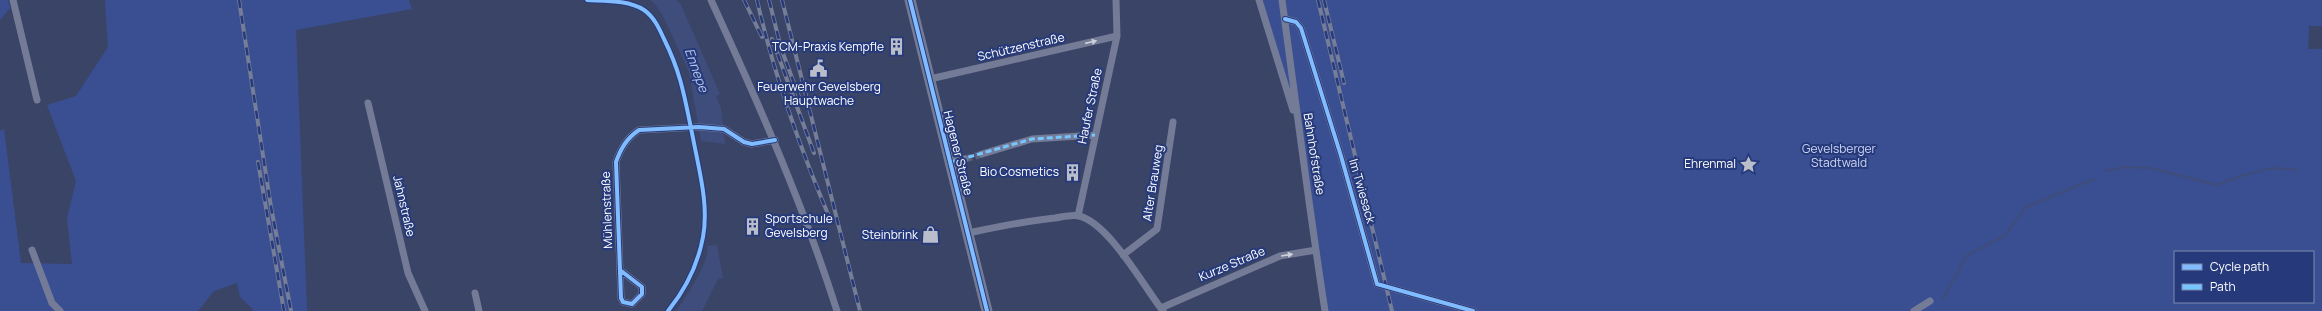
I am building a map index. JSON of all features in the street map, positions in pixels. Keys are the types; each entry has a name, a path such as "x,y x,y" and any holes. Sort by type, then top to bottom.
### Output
{"main road":[{"name":"Hagener Straße","path":"910,0 987,311"}],"street":[{"path":"13,0 37,100"},
{"path":"711,0 775,140 820,259 837,311"},
{"name":"Haufer Straße","path":"1078,216 1117,36 1116,0"},
{"path":"1259,0 1298,130"},
{"name":"Bahnhofstraße","path":"1282,0 1298,130 1310,201 1325,311"},
{"name":"Im Twiesack","path":"1284,19 1296,22 1301,28 1341,156 1377,284 1473,311"},
{"name":"Schützenstraße","path":"930,79 1117,36"},
{"name":"Jahnstraße","path":"368,102 408,273 425,311"},
{"name":"Alter Brauweg","path":"1123,255 1157,229 1173,122"},
{"name":"Mühlenstraße","path":"620,270 642,287 642,294 632,304 623,302 621,298 617,239 616,162 622,147 631,135 639,130 699,127 724,129 752,144 775,140"},
{"path":"982,154 1032,139 1095,135"},
{"path":"951,162 965,158"},
{"path":"968,233 1018,222 1078,216 1090,221 1099,228 1123,255 1162,309"},
{"path":"32,250 52,303 60,311"},
{"name":"Kurze Straße","path":"1162,309 1280,256 1316,250"},
{"path":"475,293 479,311"},
{"path":"1914,311 1930,301"}],"green space":[{"path":"0,0 8,0 10,8 0,20"},
{"path":"105,0 409,0 412,9 296,30 307,311 252,311 253,309 240,297 237,283 214,291 198,311 0,311 0,131 4,129 21,263 72,264 67,218 76,181 47,105 76,96 108,47"},
{"name":"Gevelsberger Stadtwald","path":"1258,0 2322,0 2322,26 2309,26 2308,49 2322,49 2322,311 1325,311 1298,130"}],"water":[{"name":"Ennepe","path":"650,0 677,0 681,5 720,94 716,96 721,108 725,144 701,141 689,72 663,16 655,4"},
{"path":"717,245 723,278 718,279 702,311 676,311 691,289 701,270 707,252 707,246"}],"waterway":[{"path":"2106,171 2125,167 2151,168 2216,185 2241,176 2272,168 2298,170"},
{"path":"1943,299 1966,256 2004,236 2026,207 2094,179"}],"tunnel":[{"path":"965,159 982,154"}],"railway":[{"path":"239,0 271,207 291,311"},
{"path":"744,0 762,37"},
{"path":"757,0 771,56 780,84 808,165 830,219"},
{"path":"769,0 781,48 801,102"},
{"path":"782,0 860,311"},
{"path":"1318,0 1392,311"},
{"path":"1324,0 1344,83"},
{"path":"772,39 814,153"},
{"path":"258,162 284,311"}],"marked path":[{"path":"951,162 1032,139 1095,135"}],"cycle path":[{"path":"587,0 631,4 648,13 658,27 679,76 693,138 702,188 705,225 701,247 694,267 680,294 668,311"},
{"path":"910,0 987,311"},
{"path":"1285,19 1296,22 1301,28 1341,156 1377,284 1473,311"},
{"path":"620,270 642,287 642,294 632,304 623,302 621,298 616,162 620,152 631,136 639,130 699,127 724,129 744,142 752,144 775,140"}],"place":[{"name":"TCM-Praxis Kempfle","path":"897,47"},
{"name":"Feuerwehr Gevelsberg Hauptwache","path":"819,68"},
{"name":"Ehrenmal","path":"1749,164"},
{"name":"Bio Cosmetics","path":"1072,172"},
{"name":"Sportschule Gevelsberg","path":"752,226"},
{"name":"Steinbrink","path":"931,235"}]}
